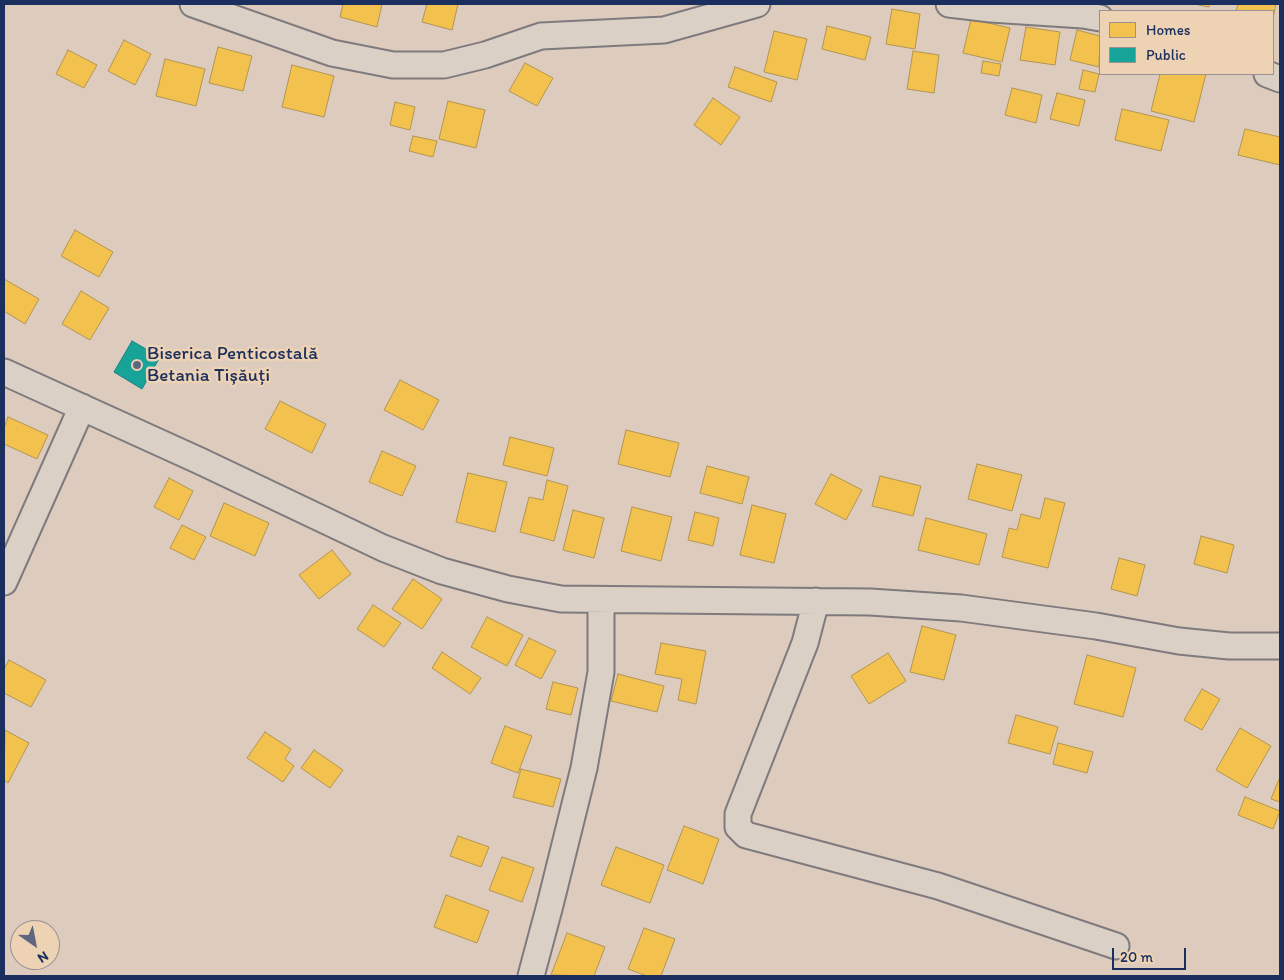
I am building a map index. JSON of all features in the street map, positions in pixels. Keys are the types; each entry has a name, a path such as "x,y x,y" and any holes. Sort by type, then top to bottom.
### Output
{"street":[{"path":"193,4 332,53 393,65 444,65 485,55 541,36 664,30 757,4"},
{"path":"949,4 1099,18"},
{"path":"4,372 383,548 442,570 508,588 561,599 601,601 870,602 961,608 1096,626 1179,641 1280,649"},
{"path":"4,582 82,408"},
{"path":"530,976 550,905 584,768 601,672 601,601"},
{"path":"816,602 805,643 738,814 738,827 746,835 938,886 1116,946"}],"building: Homes":[{"path":"343,4 382,4 377,27 340,17"},
{"path":"427,4 458,4 452,30 422,22"},
{"path":"1194,4 1210,4 1209,7"},
{"path":"1238,4 1276,4 1274,13 1274,10 1236,10"},
{"path":"892,9 920,14 915,49 886,44"},
{"path":"971,19 1010,28 1002,62 963,53"},
{"path":"827,26 871,37 865,60 822,49"},
{"path":"1026,27 1060,32 1055,65 1020,60"},
{"path":"1077,30 1099,36 1099,67 1070,60"},
{"path":"774,31 807,39 797,80 764,72"},
{"path":"124,40 151,54 135,85 108,71"},
{"path":"218,47 252,56 243,91 209,83"},
{"path":"68,50 97,65 84,88 56,74"},
{"path":"913,51 939,55 934,93 907,89"},
{"path":"165,59 205,69 196,106 156,96"},
{"path":"983,61 1001,64 999,76 981,73"},
{"path":"525,63 553,78 537,106 509,91"},
{"path":"292,65 334,76 324,117 282,107"},
{"path":"735,67 777,82 771,102 728,87"},
{"path":"1083,70 1099,74 1095,92 1079,89"},
{"path":"1160,75 1206,75 1194,122 1151,111"},
{"path":"1012,88 1042,95 1036,123 1005,115"},
{"path":"1057,93 1085,100 1079,126 1050,119"},
{"path":"713,98 740,117 721,145 694,125"},
{"path":"448,101 485,110 476,148 439,139"},
{"path":"395,102 415,107 410,130 390,125"},
{"path":"1122,109 1169,120 1161,151 1115,140"},
{"path":"1245,129 1280,137 1280,165 1238,155"},
{"path":"413,136 437,141 433,157 409,151"},
{"path":"75,230 113,252 99,277 61,256"},
{"path":"4,279 39,299 25,324 4,311"},
{"path":"81,291 109,308 90,340 62,324"},
{"path":"400,380 439,400 423,430 384,410"},
{"path":"280,401 326,424 312,453 265,429"},
{"path":"8,417 48,435 37,459 4,444 4,428"},
{"path":"626,430 679,443 670,477 618,464"},
{"path":"510,437 554,448 547,476 503,465"},
{"path":"382,451 416,466 402,496 369,482"},
{"path":"977,464 1022,475 1012,511 968,499"},
{"path":"707,466 749,477 742,504 700,493"},
{"path":"468,473 507,482 495,532 456,522"},
{"path":"831,474 862,490 846,520 815,504"},
{"path":"880,476 921,486 913,516 872,506"},
{"path":"169,478 193,491 179,520 154,507"},
{"path":"547,480 568,486 554,541 520,532 529,497 543,500"},
{"path":"1045,498 1065,503 1048,568 1002,557 1009,528 1017,530 1021,514 1040,519"},
{"path":"224,503 269,523 255,556 210,536"},
{"path":"752,505 786,514 774,563 740,555"},
{"path":"632,507 672,517 661,561 621,551"},
{"path":"573,510 604,518 594,558 563,550"},
{"path":"695,512 719,518 713,546 688,540"},
{"path":"926,518 987,534 979,565 918,550"},
{"path":"182,525 206,537 194,560 170,548"},
{"path":"1201,536 1234,545 1227,573 1194,564"},
{"path":"332,550 351,574 319,599 299,575"},
{"path":"1119,558 1145,565 1137,596 1111,589"},
{"path":"413,579 442,599 422,629 392,609"},
{"path":"373,605 401,623 384,647 357,629"},
{"path":"487,617 523,635 507,666 471,647"},
{"path":"922,626 956,635 944,680 910,672"},
{"path":"529,638 556,651 541,679 515,665"},
{"path":"661,643 706,651 696,704 678,700 682,679 655,674"},
{"path":"442,652 481,678 470,694 432,668"},
{"path":"888,653 906,681 869,704 851,676"},
{"path":"1087,655 1136,668 1123,717 1074,704"},
{"path":"9,660 46,680 31,707 4,693 4,669"},
{"path":"618,674 664,686 657,712 611,701"},
{"path":"553,682 578,688 571,715 546,709"},
{"path":"1202,689 1220,699 1202,730 1184,720"},
{"path":"1016,715 1058,727 1050,754 1008,743"},
{"path":"505,726 532,736 518,773 491,763"},
{"path":"1240,728 1271,746 1247,788 1216,770"},
{"path":"5,730 29,743 8,783 4,780"},
{"path":"265,732 291,749 285,759 294,766 283,782 247,758"},
{"path":"1058,743 1093,752 1087,773 1053,764"},
{"path":"314,750 343,770 330,788 301,768"},
{"path":"521,769 561,779 553,807 513,797"},
{"path":"1280,777 1280,802 1271,799"},
{"path":"1245,797 1280,811 1273,829 1238,815"},
{"path":"684,826 719,839 703,884 667,870"},
{"path":"458,836 489,847 481,867 450,856"},
{"path":"616,847 664,865 650,903 601,885"},
{"path":"502,857 534,868 522,902 489,890"},
{"path":"446,895 489,911 477,943 434,927"},
{"path":"644,928 675,939 661,976 647,976 628,969"},
{"path":"567,933 605,947 594,976 551,975"}],"building: Public":[{"name":"Biserica Penticostală Betania Tișăuți","path":"132,341 160,357 142,389 114,372"}],"place":[{"name":"Biserica Penticostală Betania Tișăuți","path":"137,365"}]}
